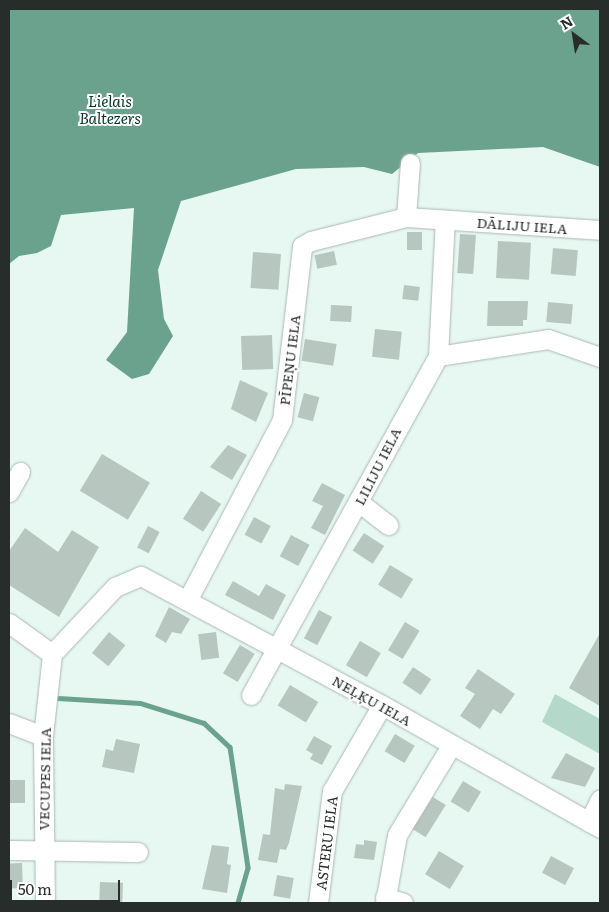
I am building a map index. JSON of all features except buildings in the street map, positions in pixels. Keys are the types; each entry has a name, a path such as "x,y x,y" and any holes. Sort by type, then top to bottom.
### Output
{"street":[{"path":"406,217 410,163"},
{"name":"PĪPEŅU IELA","path":"188,599 282,420 302,246 311,241 406,217 445,220"},
{"name":"DĀLIJU IELA","path":"445,220 600,230"},
{"name":"LILIJU IELA","path":"250,695 360,503 406,410 438,356 445,220"},
{"path":"438,356 548,339 600,357"},
{"path":"9,492 20,472"},
{"path":"360,503 388,525"},
{"name":"NEĻĶU IELA","path":"52,654 115,587 141,576 188,599 382,705 451,746 594,825"},
{"path":"9,622 52,654"},
{"name":"VECUPES IELA","path":"45,903 43,736 52,654"},
{"name":"ASTERU IELA","path":"318,903 332,791 382,705"},
{"path":"9,723 43,736"},
{"path":"391,901 397,835 451,746"},
{"path":"594,825 600,800"},
{"path":"9,850 138,852"}],"shaded area":[{"path":"555,694 600,719 600,754 542,722"}],"water":[{"name":"Lielais Baltezers","path":"9,9 600,9 600,167 543,147 418,153 392,174 364,167 296,169 181,201 158,270 164,319 173,336 149,374 132,379 106,360 127,332 134,208 61,215 51,246 37,253 19,256 9,264"}],"waterway":[{"path":"58,698 140,703 204,723 230,747 248,868 238,903"}]}
